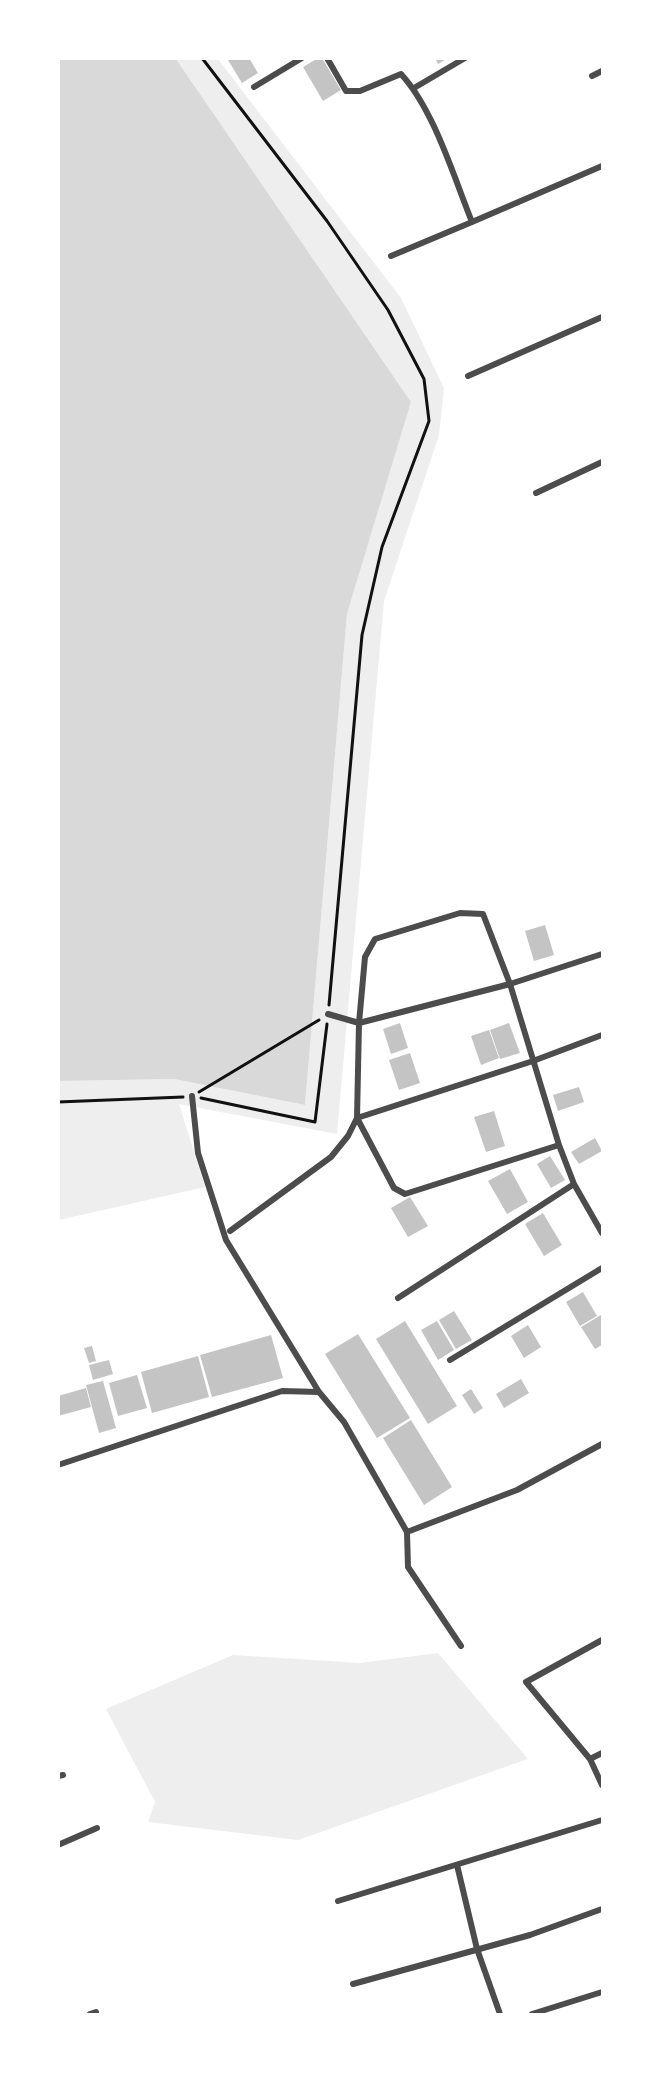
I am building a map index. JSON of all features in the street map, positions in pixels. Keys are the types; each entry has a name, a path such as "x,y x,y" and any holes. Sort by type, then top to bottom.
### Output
{"street":[{"path":"254,87 302,58"},
{"path":"327,58 346,91 360,91 400,74 414,88 426,109 472,222"},
{"path":"414,88 465,58"},
{"path":"592,76 603,71"},
{"path":"391,256 603,166"},
{"path":"468,376 603,317"},
{"path":"536,493 603,462"},
{"path":"230,1231 331,1157 348,1136 357,1118 359,1023 365,957 375,939 460,913 483,914 510,984 559,1145 574,1184 603,1233"},
{"path":"328,1014 359,1023 510,984 603,954"},
{"path":"357,1118 533,1061 603,1035"},
{"path":"192,1096 198,1153 226,1240 319,1392 344,1422 407,1532 408,1567 461,1646"},
{"path":"357,1118 394,1188 405,1194 559,1145"},
{"path":"398,1298 574,1184"},
{"path":"450,1360 603,1268"},
{"path":"58,1465 282,1391 319,1392"},
{"path":"407,1532 517,1490 603,1444"},
{"path":"603,1640 526,1682 590,1759 603,1785"},
{"path":"590,1759 603,1753"},
{"path":"338,1901 603,1820"},
{"path":"58,1845 97,1828"},
{"path":"457,1865 477,1949 500,2014"},
{"path":"353,1984 530,1935 603,1909"},
{"path":"532,2014 603,1992"}],"path":[{"path":"58,1102 192,1096 315,1122 328,1014 362,635 382,548 429,421 424,379 388,310 327,221 202,58"},
{"path":"192,1096 328,1014"}],"shaded area":[{"path":"58,59 176,59 411,402 347,614 305,1105 174,1079 59,1081"},
{"path":"176,59 218,59 401,298 444,388 439,435 384,601 337,1134 179,1104 205,1187 59,1220 58,1081 174,1079 305,1105 347,614 411,402"},
{"path":"438,1653 528,1759 298,1840 148,1822 155,1802 106,1709 233,1655 360,1663"}],"building":[{"path":"249,58 258,73 242,83 228,60"},
{"path":"322,58 341,90 323,101 303,67"},
{"path":"435,58 448,58 438,64"},
{"path":"545,925 554,955 534,961 525,931"},
{"path":"400,1023 408,1048 391,1054 383,1029"},
{"path":"509,1023 520,1053 500,1059 490,1030"},
{"path":"489,1030 499,1058 481,1065 471,1036"},
{"path":"410,1053 420,1083 399,1090 389,1060"},
{"path":"579,1087 584,1102 558,1111 553,1095"},
{"path":"494,1111 505,1146 486,1152 474,1117"},
{"path":"595,1138 602,1151 579,1164 571,1152"},
{"path":"550,1156 565,1180 551,1188 537,1164"},
{"path":"510,1169 528,1202 507,1214 488,1181"},
{"path":"410,1197 428,1226 408,1237 391,1208"},
{"path":"543,1213 562,1245 544,1256 525,1224"},
{"path":"583,1292 597,1316 580,1326 566,1302"},
{"path":"454,1311 472,1340 456,1349 439,1320"},
{"path":"601,1315 602,1345 595,1349 581,1327"},
{"path":"405,1321 457,1406 428,1424 376,1339"},
{"path":"437,1321 454,1350 438,1360 421,1330"},
{"path":"528,1325 541,1347 524,1358 511,1336"},
{"path":"358,1334 410,1418 377,1438 325,1354"},
{"path":"271,1335 283,1378 212,1397 200,1355"},
{"path":"92,1346 96,1361 89,1363 84,1348"},
{"path":"198,1356 209,1397 152,1413 141,1372"},
{"path":"109,1360 113,1374 93,1380 89,1365"},
{"path":"137,1375 147,1408 118,1416 109,1383"},
{"path":"521,1379 529,1393 504,1408 496,1394"},
{"path":"103,1381 116,1428 99,1433 86,1385"},
{"path":"86,1388 91,1407 58,1416 58,1396"},
{"path":"471,1389 483,1408 474,1414 462,1395"},
{"path":"411,1420 452,1487 424,1505 383,1438"}]}
